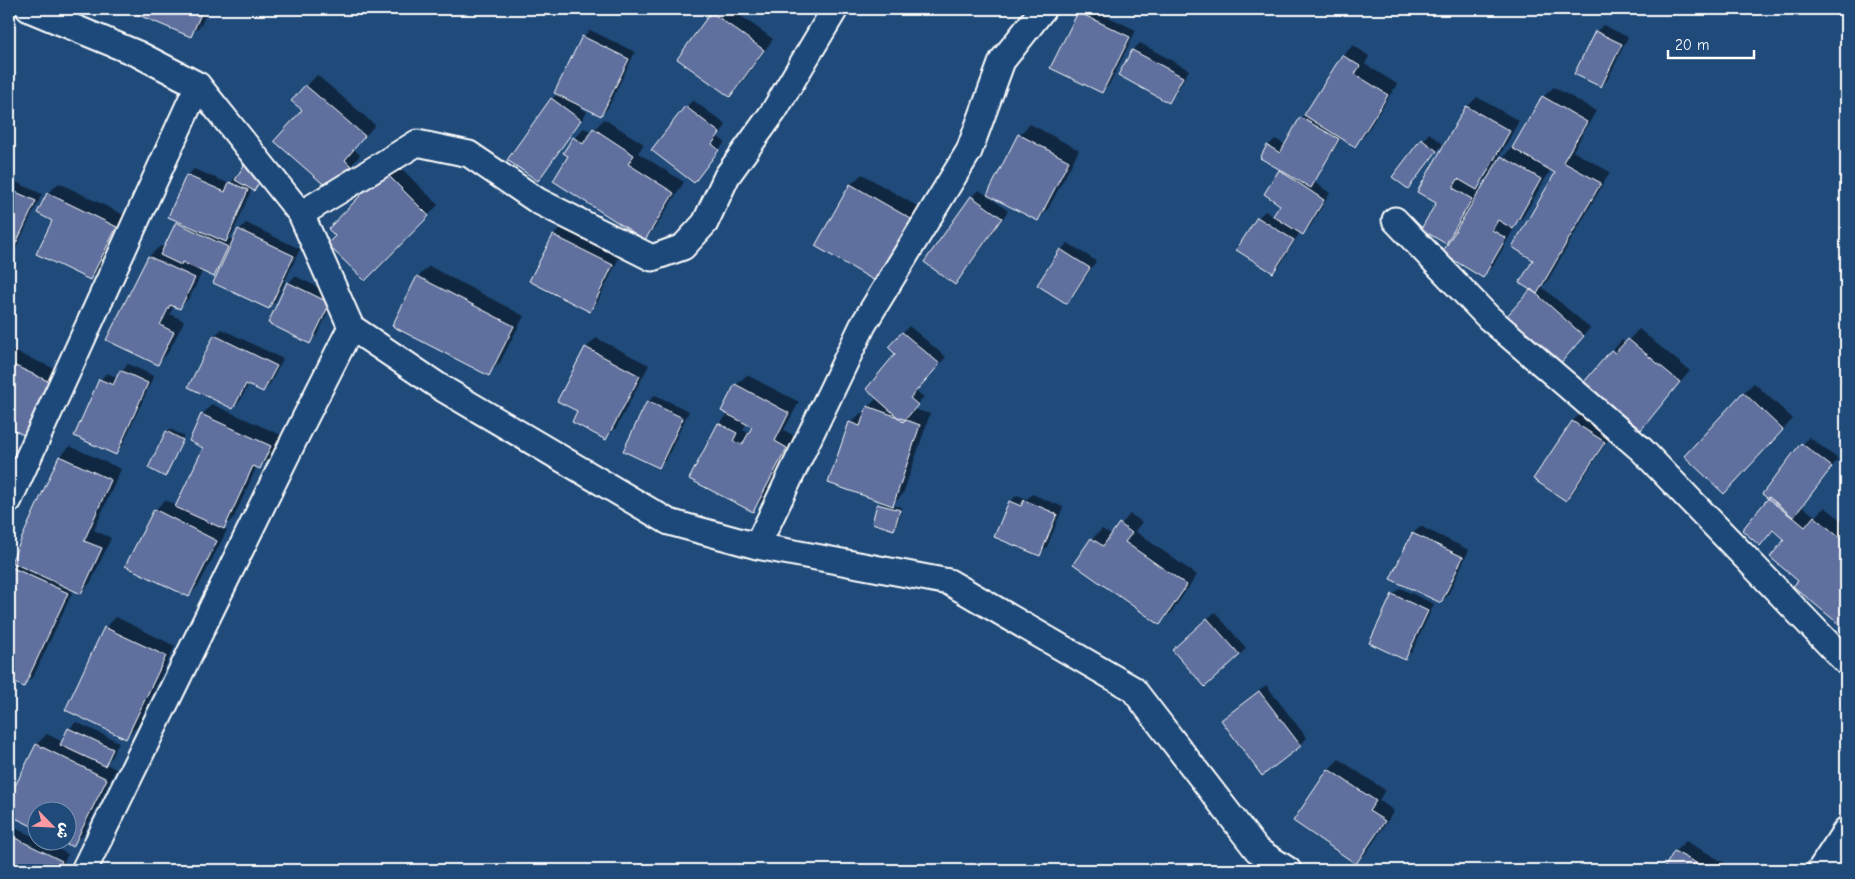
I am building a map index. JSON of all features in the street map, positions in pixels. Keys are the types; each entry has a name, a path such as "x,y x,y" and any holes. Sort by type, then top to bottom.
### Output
{"street":[{"path":"29,9 138,54 198,85 301,214 351,327 440,387 668,522 757,546 948,582 1133,689 1257,850 1288,870"},
{"path":"301,214 417,143 469,154 538,201 652,258 683,247 705,223 727,176 774,111 835,9"},
{"path":"757,546 863,325 969,151 1002,61 1043,9"},
{"path":"9,500 198,85"},
{"path":"1395,220 1489,318 1642,450 1846,662"},
{"path":"84,870 291,445 351,327"},
{"path":"1820,870 1846,830"}],"building":[{"path":"124,9 203,9 191,37"},
{"path":"778,9 794,9 789,16"},
{"path":"711,12 764,50 730,97 677,59"},
{"path":"1078,12 1130,37 1102,93 1050,68"},
{"path":"1595,31 1622,44 1601,87 1574,74"},
{"path":"582,36 629,59 601,116 554,93"},
{"path":"1132,50 1183,77 1169,103 1118,75"},
{"path":"1342,55 1360,66 1355,74 1388,95 1355,147 1304,115"},
{"path":"305,85 365,136 345,160 351,166 330,190 274,141 302,110 291,101"},
{"path":"1542,96 1587,122 1563,162 1601,183 1537,294 1519,283 1533,260 1512,247 1555,173 1512,148"},
{"path":"551,98 581,120 538,181 507,160"},
{"path":"685,106 720,133 712,144 719,150 694,183 651,150"},
{"path":"1466,106 1510,131 1477,190 1458,179 1453,188 1472,199 1446,244 1421,229 1436,203 1417,192"},
{"path":"1300,117 1339,139 1311,188 1260,158 1267,145 1280,153"},
{"path":"593,128 634,155 628,164 674,193 645,240 553,181 568,156 563,153 573,137 583,144"},
{"path":"1018,134 1069,161 1038,221 987,195"},
{"path":"1421,139 1437,151 1408,189 1392,177"},
{"path":"1501,156 1541,179 1513,229 1498,220 1492,230 1506,238 1483,278 1442,253"},
{"path":"244,165 263,176 254,191 235,180"},
{"path":"1279,170 1324,200 1303,235 1273,216 1280,205 1264,194"},
{"path":"384,171 429,216 365,281 327,244 335,236 328,229"},
{"path":"186,175 225,192 229,182 248,190 226,242 168,217"},
{"path":"850,184 918,223 882,285 815,246"},
{"path":"9,189 36,201 10,256 9,256"},
{"path":"47,193 117,227 90,280 36,254 52,221 37,213"},
{"path":"971,196 1002,218 955,285 924,262"},
{"path":"1257,217 1294,240 1273,273 1236,250"},
{"path":"176,222 228,247 214,277 182,262 181,265 160,255"},
{"path":"238,229 294,256 269,309 213,283"},
{"path":"553,235 613,265 590,312 529,281"},
{"path":"1060,249 1090,268 1067,304 1037,285"},
{"path":"148,256 195,278 180,309 170,305 160,325 174,332 158,365 106,340"},
{"path":"417,276 514,326 489,376 392,326"},
{"path":"287,282 330,303 310,344 268,323"},
{"path":"1531,289 1584,336 1559,365 1505,318"},
{"path":"902,332 940,364 910,398 918,405 903,422 866,389 895,354 888,347"},
{"path":"214,335 277,366 263,392 246,384 233,409 188,387"},
{"path":"1628,339 1680,382 1641,430 1584,382 1611,350 1615,353"},
{"path":"585,347 640,376 606,440 572,422 577,411 557,401"},
{"path":"9,363 50,382 26,436 9,428"},
{"path":"120,370 148,383 116,455 74,436 99,379 113,385"},
{"path":"735,384 789,413 775,441 787,448 753,512 689,479 718,423 737,433 733,441 742,445 752,427 721,411"},
{"path":"1743,392 1783,430 1724,494 1684,456"},
{"path":"647,401 683,418 659,468 623,451"},
{"path":"867,406 920,425 893,506 828,483 849,422 860,426"},
{"path":"201,414 271,446 260,469 253,466 224,529 175,507 203,448 189,441"},
{"path":"1572,421 1605,442 1566,501 1533,479"},
{"path":"166,431 183,440 165,477 148,468"},
{"path":"1801,443 1832,467 1793,518 1762,494"},
{"path":"59,456 111,480 84,541 102,548 81,594 11,562"},
{"path":"1769,497 1805,527 1814,516 1846,543 1846,630 1793,586 1798,581 1770,557 1784,540 1773,530 1760,546 1742,530"},
{"path":"1024,500 1057,514 1040,556 994,537 1009,501 1021,506"},
{"path":"877,504 900,510 894,530 872,523"},
{"path":"154,509 217,541 189,597 125,566"},
{"path":"1119,523 1132,533 1125,542 1187,585 1160,625 1073,564 1091,538 1103,546"},
{"path":"1412,533 1463,557 1441,603 1390,579"},
{"path":"11,567 68,593 24,687 9,680 9,571"},
{"path":"1392,594 1428,611 1405,660 1369,643"},
{"path":"1207,618 1240,655 1205,687 1172,650"},
{"path":"104,627 166,656 126,739 65,710"},
{"path":"1259,691 1301,746 1262,776 1221,720"},
{"path":"68,728 113,749 105,766 60,745"},
{"path":"36,744 107,779 78,837 78,802 28,802 28,824 9,815 9,798"},
{"path":"1328,769 1376,801 1369,811 1385,821 1356,864 1293,821"},
{"path":"9,835 28,844 28,852 44,852 62,861 57,870 9,870"},
{"path":"1674,851 1709,870 1663,870"}]}
